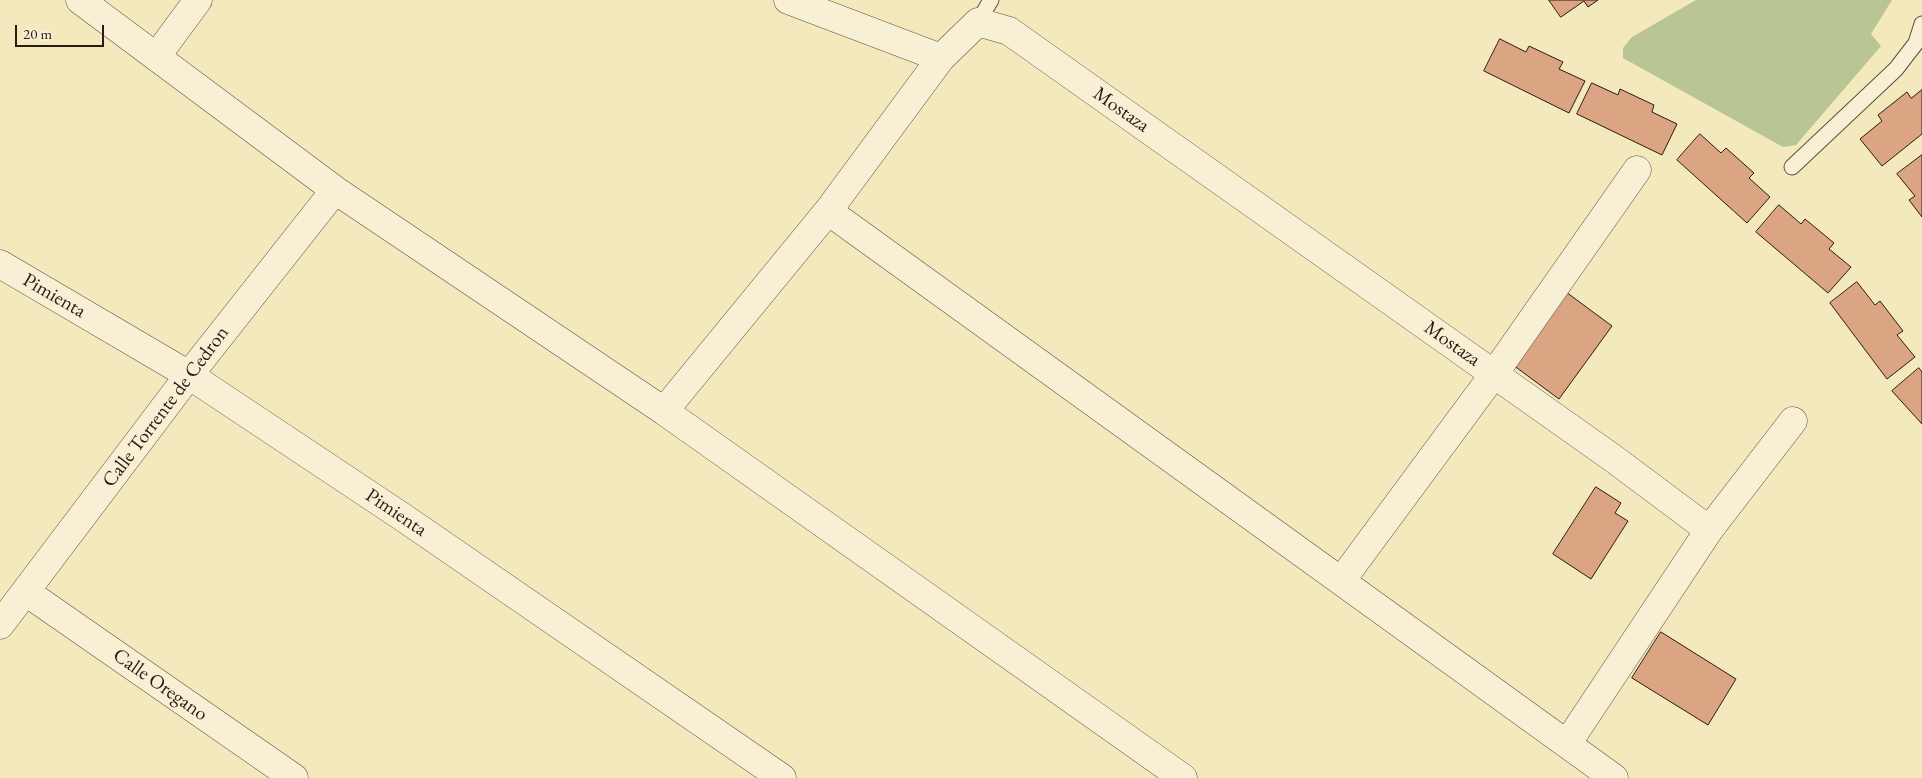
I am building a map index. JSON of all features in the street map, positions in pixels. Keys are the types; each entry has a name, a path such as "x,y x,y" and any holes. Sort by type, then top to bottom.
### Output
{"street":[{"path":"80,0 335,190 664,411 1183,778"},
{"path":"156,57 198,0"},
{"path":"788,0 940,58"},
{"path":"664,411 828,211 940,58 985,11"},
{"name":"Mostaza","path":"985,11 1009,31 1662,492 1709,530"},
{"path":"1341,581 1494,374 1636,170"},
{"name":"Calle Torrente de Cedron","path":"0,625 189,375 335,190"},
{"path":"828,211 1614,778"},
{"name":"Pimienta","path":"0,264 189,375 404,518 782,778"},
{"path":"1567,744 1709,530 1793,421"},
{"name":"Calle Oregano","path":"26,592 294,778"}],"lane":[{"path":"1792,166 1896,69 1916,43 1922,24"}],"green space":[{"path":"1696,0 1892,0 1871,34 1881,46 1796,145 1783,147 1623,58 1623,48 1632,37"}],"building":[{"path":"1549,0 1598,0 1588,7 1584,1 1561,17"},
{"path":"1500,39 1526,52 1529,46 1563,62 1559,69 1585,81 1569,113 1484,71"},
{"path":"1592,83 1618,95 1620,89 1654,105 1652,112 1677,124 1662,155 1577,114"},
{"path":"1922,90 1922,134 1882,166 1860,139 1882,121 1878,115 1907,92 1911,98"},
{"path":"1700,134 1721,153 1726,148 1754,173 1749,178 1770,197 1747,223 1677,160"},
{"path":"1922,155 1922,217 1909,200 1915,196 1897,174"},
{"path":"1779,205 1801,224 1805,219 1834,243 1829,249 1851,267 1828,293 1756,232"},
{"path":"1857,282 1875,305 1880,301 1903,331 1897,335 1915,357 1887,379 1830,303"},
{"path":"1566,292 1612,326 1559,399 1513,365"},
{"path":"1919,368 1922,372 1922,424 1892,391"},
{"path":"1596,487 1621,503 1615,513 1628,521 1591,579 1553,554"},
{"path":"1661,632 1736,679 1708,725 1632,678"}]}
